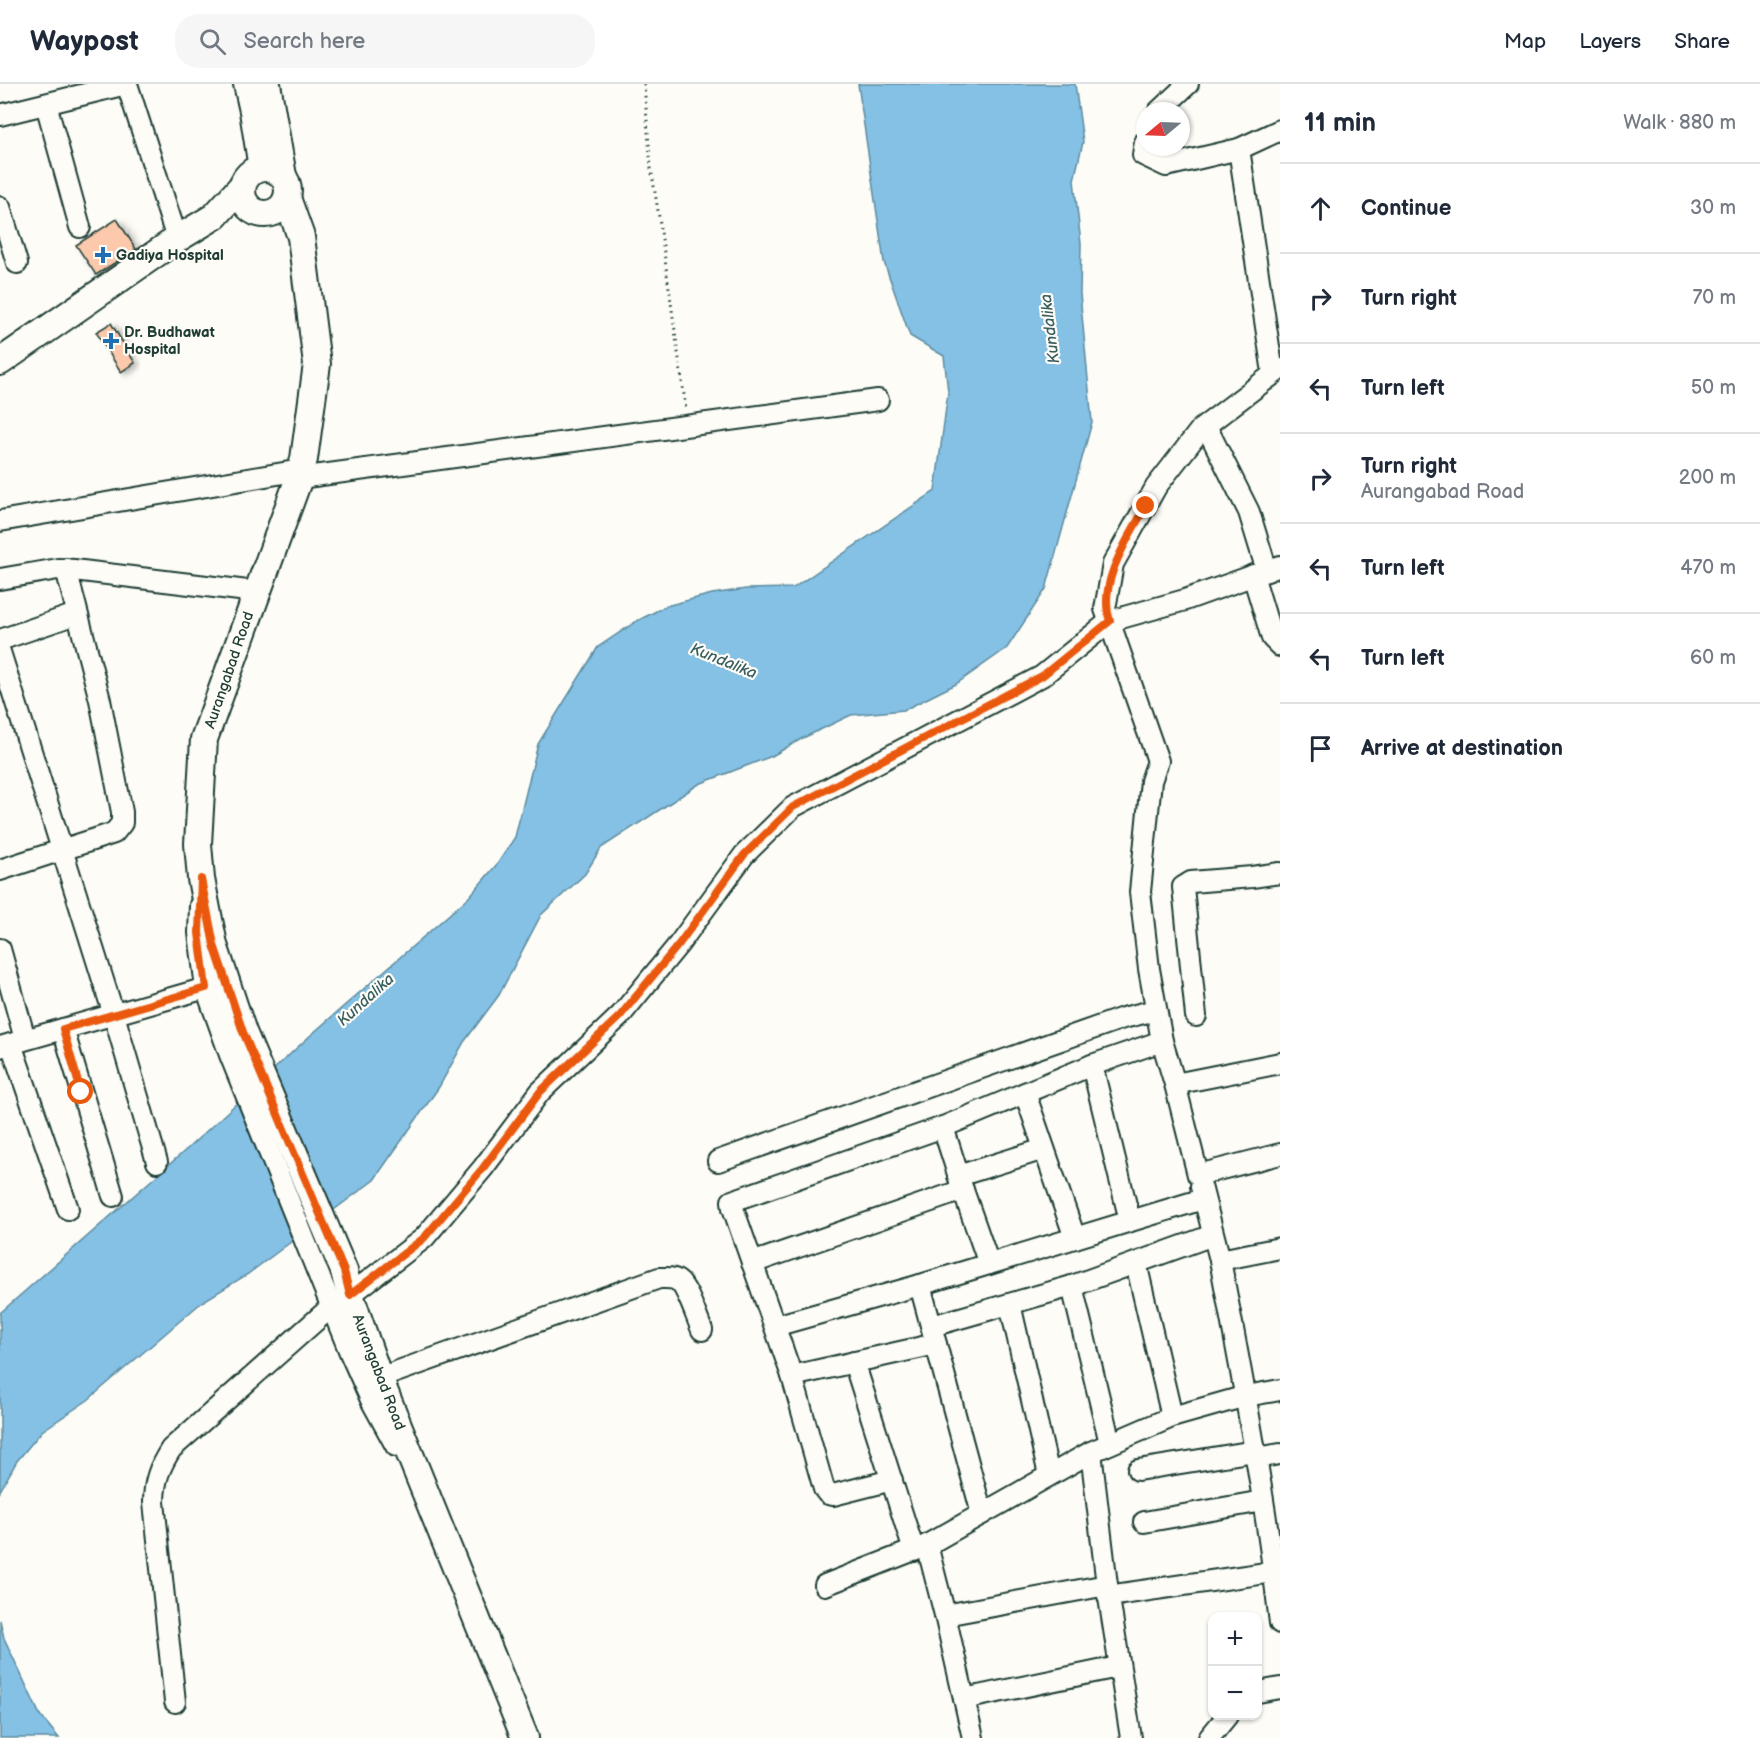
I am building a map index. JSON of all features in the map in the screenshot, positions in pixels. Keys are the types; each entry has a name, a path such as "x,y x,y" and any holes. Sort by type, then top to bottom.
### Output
{"main road":[{"name":"Aurangabad Road","path":"247,84 271,193 301,237 317,364 300,474 204,739 198,844 201,879 214,945 243,1032 344,1271 341,1301 379,1378 525,1738"},
{"name":"Aurangabad Road","path":"267,84 271,193"},
{"path":"215,216 242,186 244,201 271,193"},
{"path":"0,362 177,239 215,216 271,193"}],"street":[{"path":"0,115 127,84 177,239"},
{"path":"1169,102 1188,84"},
{"path":"45,104 80,227"},
{"path":"1145,156 1166,165 1239,149 1280,130"},
{"path":"1239,149 1277,371 1206,426 1156,487 1113,564 1106,609 1158,761 1151,781 1140,892 1149,969 1162,1041 1220,1260 1277,1572 1280,1623"},
{"path":"1,216 17,263"},
{"path":"0,521 300,474 878,400"},
{"path":"1206,426 1246,506 1267,570 1272,638 1280,646"},
{"path":"0,870 114,833 122,823 122,812 100,700 66,569"},
{"path":"0,579 66,569 256,592"},
{"path":"175,1702 154,1502 154,1485 160,1466 171,1449 341,1301 424,1238 483,1168 540,1092 620,1016 679,944 744,855 793,807 1042,676 1110,621 1185,600 1267,570"},
{"path":"0,640 76,614"},
{"path":"0,652 114,1015 157,1162"},
{"path":"1196,1016 1183,886 1191,882 1280,873"},
{"path":"201,879 199,933 206,988 245,1093 296,1218 341,1301 372,1402 433,1511"},
{"path":"0,949 12,1044 68,1209"},
{"path":"12,1044 206,988"},
{"path":"718,1161 1123,1018 1156,1010"},
{"path":"63,1029 113,1196"},
{"path":"892,1480 833,1495 828,1494 824,1489 792,1376 732,1208 732,1201 944,1127 1092,1065 1162,1041"},
{"path":"1175,1084 1280,1064"},
{"path":"1092,1065 1130,1221"},
{"path":"1025,1093 1075,1238"},
{"path":"944,1127 989,1264"},
{"path":"752,1263 1044,1149"},
{"path":"1198,1175 1280,1154"},
{"path":"775,1326 921,1285 1203,1199"},
{"path":"792,1376 854,1362 934,1335 1010,1304 1071,1286 1214,1235"},
{"path":"1220,1260 1280,1248"},
{"path":"1136,1263 1172,1417"},
{"path":"379,1378 659,1278 678,1281 683,1287 702,1330"},
{"path":"921,1285 982,1514"},
{"path":"1071,1286 1110,1443"},
{"path":"1010,1304 1049,1475"},
{"path":"854,1362 892,1480 945,1615 973,1738"},
{"path":"825,1585 920,1548 1110,1443 1172,1417 1246,1396 1280,1390"},
{"path":"1091,1452 1107,1590 1131,1738"},
{"path":"1138,1470 1280,1454"},
{"path":"1144,1522 1263,1501"},
{"path":"945,1615 1107,1590 1277,1572"},
{"path":"964,1699 1118,1667"},
{"path":"1262,1691 1280,1688"},
{"path":"1209,1738 1224,1720"}],"path":[{"path":"644,84 651,168 688,426"}],"water":[{"name":"Kundalika","path":"858,84 1075,84 1083,142 1074,180 1081,244 1080,294 1092,422 1046,589 1007,648 956,684 904,710 851,715 772,756 699,784 601,848 585,874 541,915 499,995 464,1042 439,1087 374,1180 248,1274 202,1302 88,1400 42,1431 17,1461 0,1491 0,1313 469,897 498,863 515,837 538,744 598,647 637,621 666,606 712,594 746,589 793,588 935,491 948,392 944,356 910,336 884,262"},
{"path":"0,1620 4,1638 40,1715 59,1738 0,1738"}],"building":[{"path":"117,219 136,249 96,275 76,245"},
{"path":"111,323 135,363 121,372 96,332"}],"place":[{"name":"Gadiya Hospital","path":"103,255"},
{"name":"Dr. Budhawat Hospital","path":"111,341"}],"route":[{"path":"81,1092 63,1029 206,988 199,933 201,879 214,945 243,1032 344,1271 350,1295 424,1238 483,1168 540,1092 620,1016 679,944 744,855 793,807 1042,676 1110,621 1106,609 1113,564 1146,506"}]}
